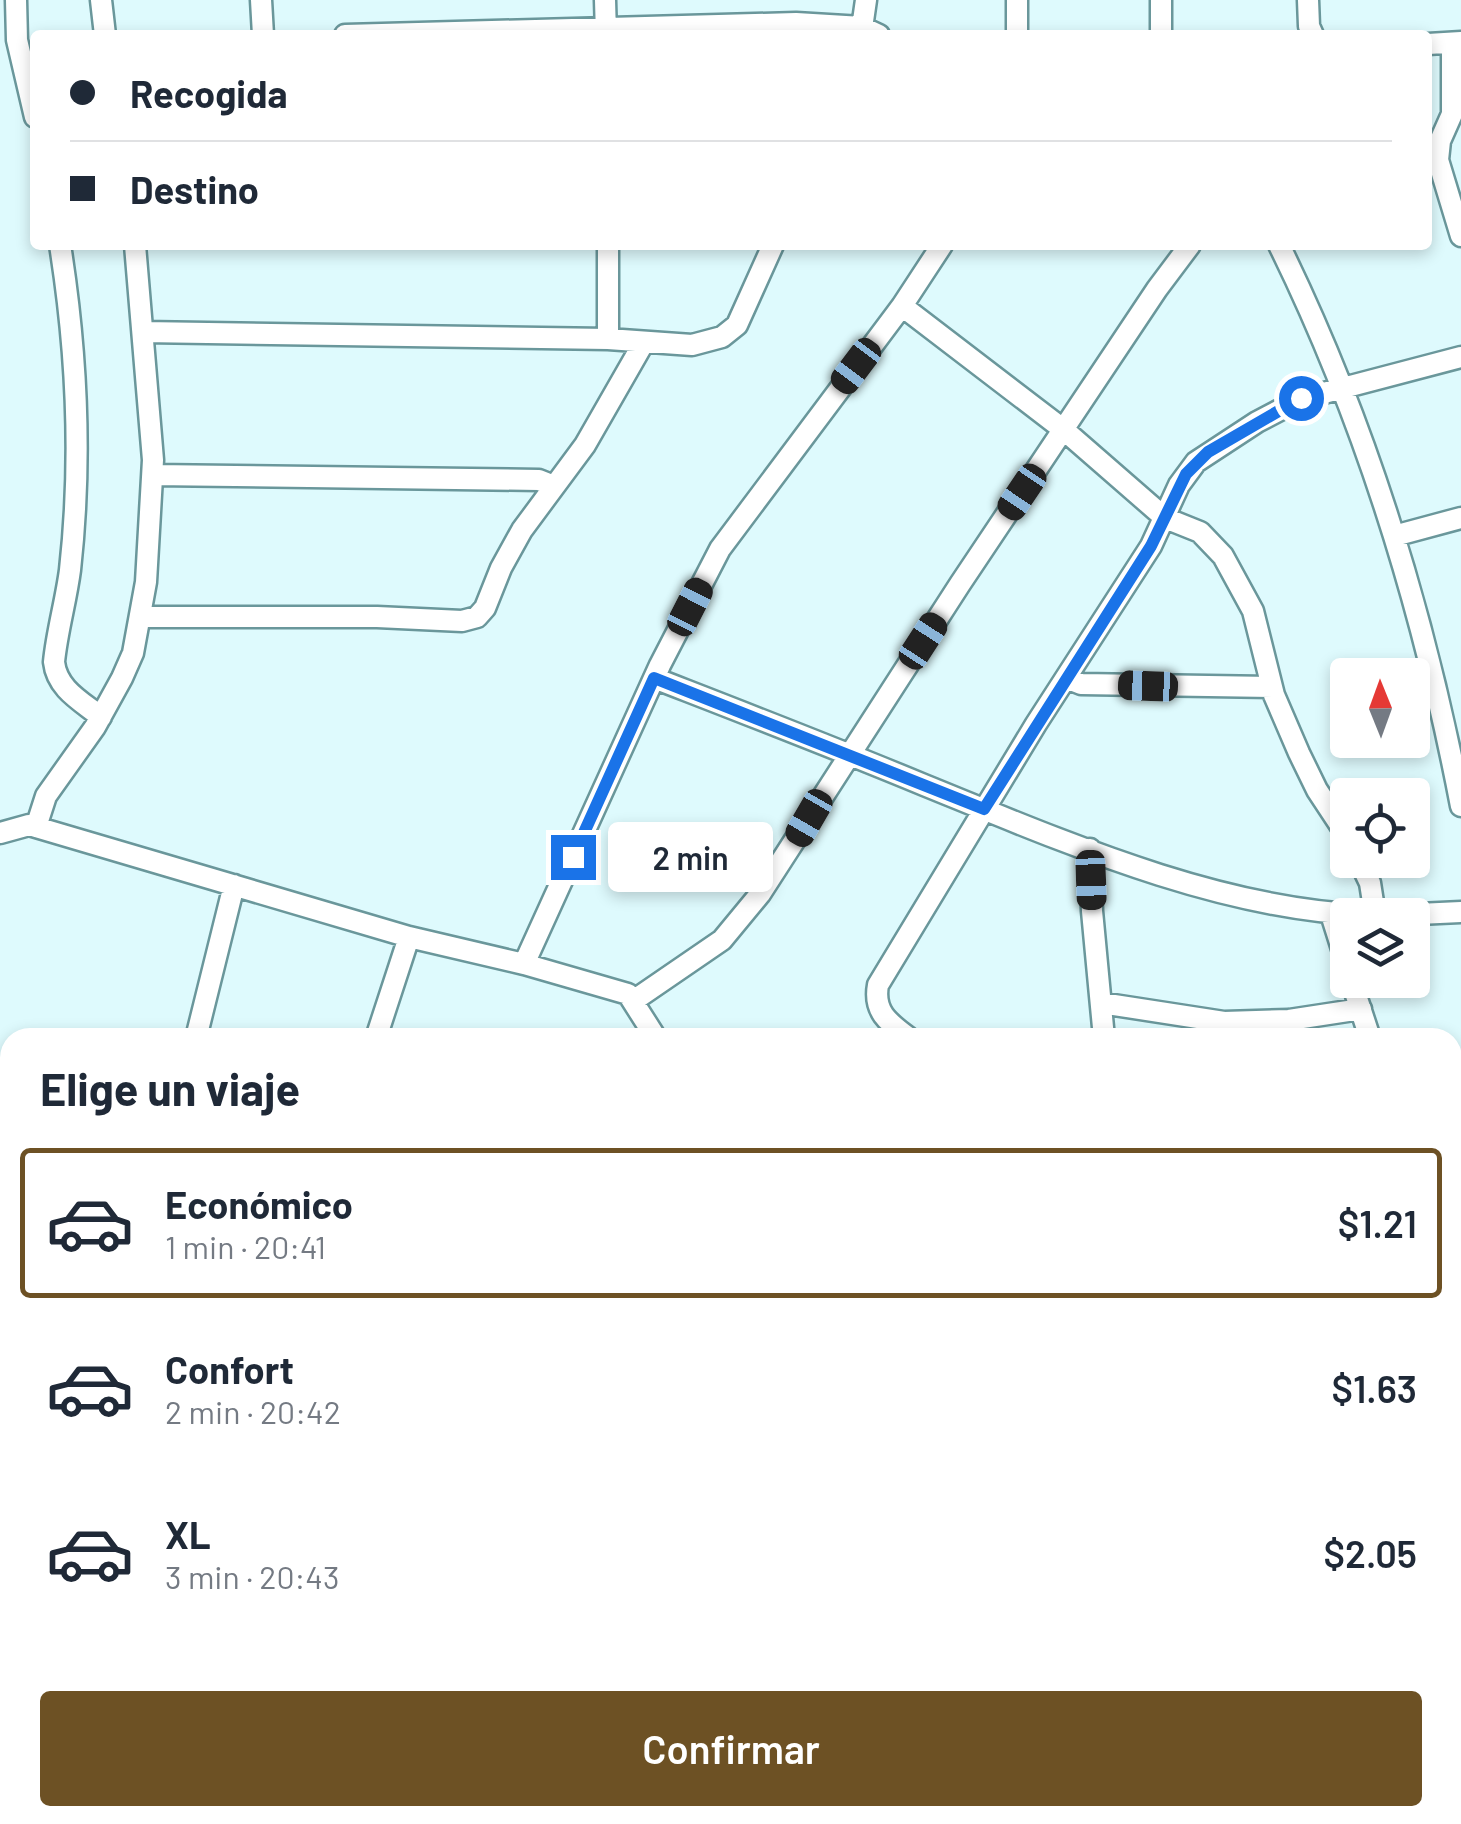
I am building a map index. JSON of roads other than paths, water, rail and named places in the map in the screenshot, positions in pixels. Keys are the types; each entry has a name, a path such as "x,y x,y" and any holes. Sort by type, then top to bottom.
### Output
{"street":[{"path":"16,0 16,40 30,70"},
{"path":"101,0 104,30"},
{"path":"261,0 263,30"},
{"path":"605,0 606,30"},
{"path":"866,0 867,30"},
{"path":"1017,0 1017,30"},
{"path":"1161,0 1161,30"},
{"path":"1308,0 1311,30"},
{"path":"654,30 796,24 849,30"},
{"path":"1456,43 1452,114 1440,141 1438,160 1461,236"},
{"path":"61,250 73,336 75,477 70,570 54,662 66,689 101,717"},
{"path":"36,827 46,796 101,717 133,654 140,617 149,553 152,475 136,250"},
{"path":"608,250 608,339"},
{"path":"144,332 608,339 692,345 713,341 730,331 747,308 771,250"},
{"path":"524,964 654,678 720,549 902,306 939,250"},
{"path":"633,1001 695,961 732,929 777,870 1064,430 1187,250"},
{"path":"1281,250 1341,386 1451,703 1461,806"},
{"path":"902,306 1064,430 1165,518 1200,532 1235,573 1254,611 1272,686 1317,790 1330,810"},
{"path":"140,617 470,620 484,608 510,549 608,409 644,342"},
{"path":"898,1028 880,1012 876,1000 878,985 1151,546 1186,474 1208,452 1278,409 1341,386 1461,356"},
{"path":"152,475 539,480 554,486"},
{"path":"1394,536 1461,518"},
{"path":"654,678 1090,849 1244,898 1330,914"},
{"path":"1066,678 1082,684 1272,686"},
{"path":"0,833 30,825 409,937 628,994 650,1028"},
{"path":"1090,849 1103,1028"},
{"path":"198,1028 234,885"},
{"path":"1430,913 1461,912"},
{"path":"379,1028 409,937"},
{"path":"1357,998 1367,1028"},
{"path":"1101,1004 1224,1022 1289,1020 1360,1009"}]}
